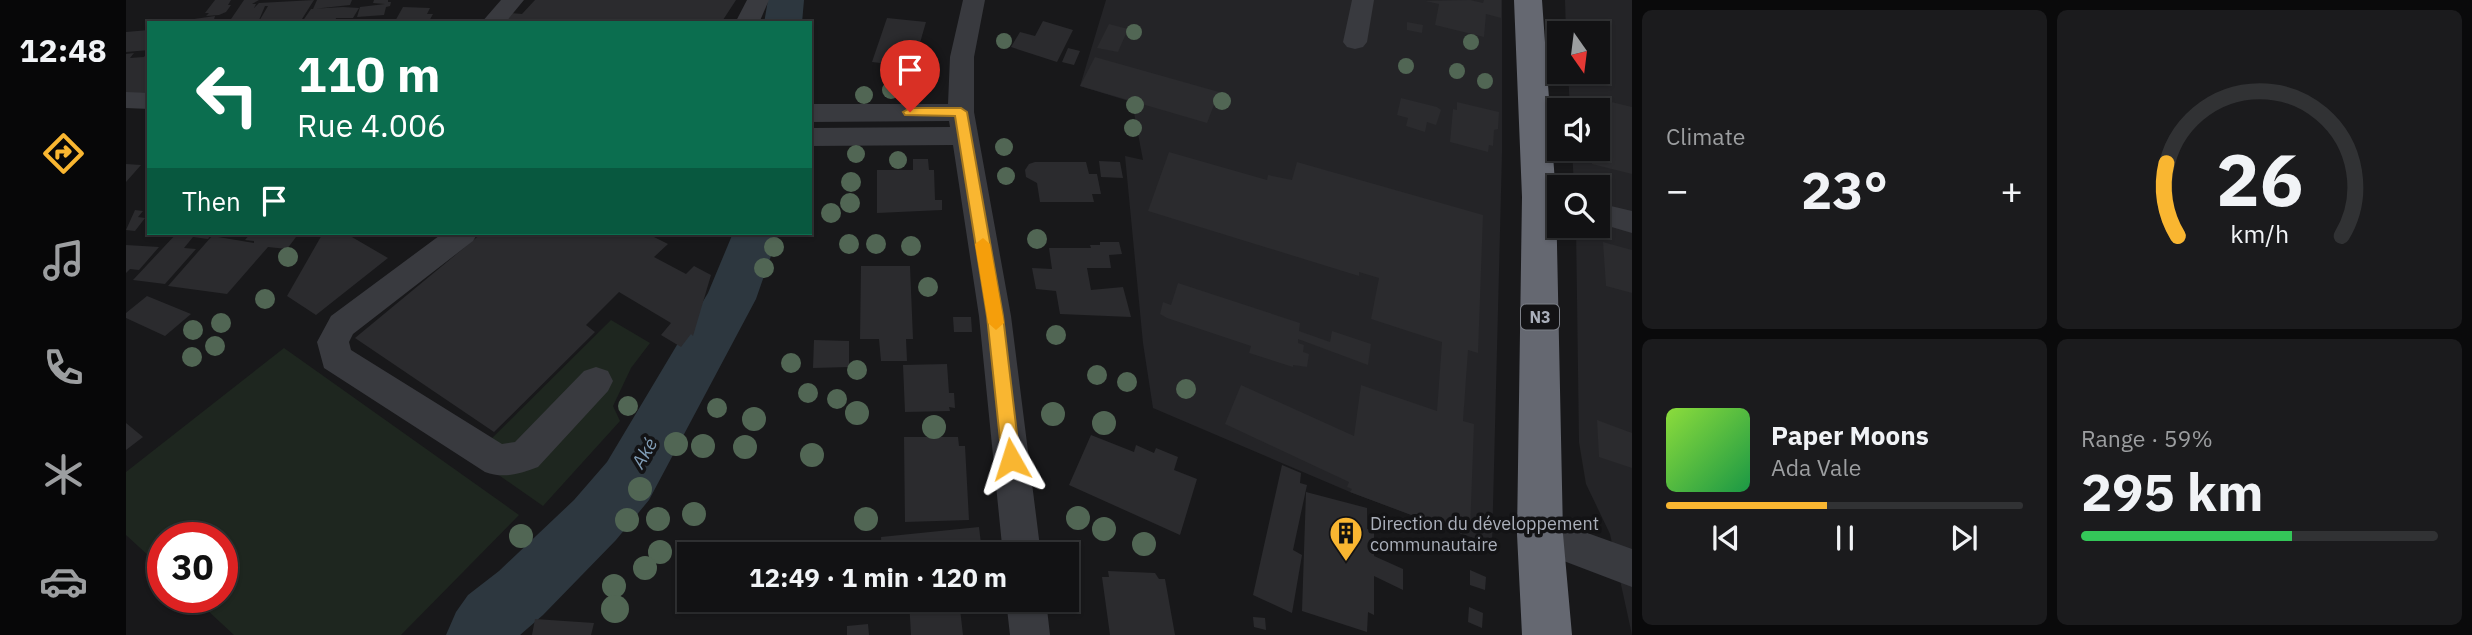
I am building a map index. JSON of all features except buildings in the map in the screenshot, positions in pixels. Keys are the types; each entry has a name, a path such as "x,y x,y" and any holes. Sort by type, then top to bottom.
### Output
{"highway":[{"name":"N3","path":"1528,0 1547,181"},
{"name":"N3","path":"1547,635 1540,534 1548,238"}],"street":[{"path":"494,21 513,0"},
{"path":"748,21 758,0"},
{"path":"957,0 953,23 962,57"},
{"path":"974,0 962,57 962,124 995,316 1020,542"},
{"path":"1355,42 1363,0"},
{"path":"126,100 147,101"},
{"path":"812,113 962,124"},
{"path":"812,137 962,124"},
{"path":"1610,216 1632,222"},
{"path":"460,235 342,325 333,342 336,358 498,461 525,456 597,381"},
{"path":"1540,534 1632,568"},
{"path":"1027,612 1030,635"}],"shaded area":[{"path":"1106,0 1502,0 1502,153 1492,545 1350,492 1153,408 1143,343 1125,156 1143,160 1132,102 1080,86"},
{"path":"1565,0 1632,0 1632,635 1610,534 1586,484 1579,442 1576,238 1610,238 1610,175 1573,175 1573,161 1610,161 1610,98 1569,98 1569,84 1610,84 1610,21 1566,21"},
{"path":"611,320 650,343 631,368 613,406 620,421 543,506 473,457"},
{"path":"284,348 519,515 401,635 234,635 210,613 238,613 238,522 147,522 147,554 126,535 126,472"}],"waterway":[{"name":"Aké","path":"783,21 786,0"},
{"name":"Aké","path":"479,635 491,618 521,593 595,520 628,481 731,299 755,235"}],"slow traffic":[{"path":"983,244 996,323"}],"place":[{"name":"Direction du développement communautaire","path":"1346,563"}],"route":[{"path":"910,112 961,112 995,316 1011,459"}]}
